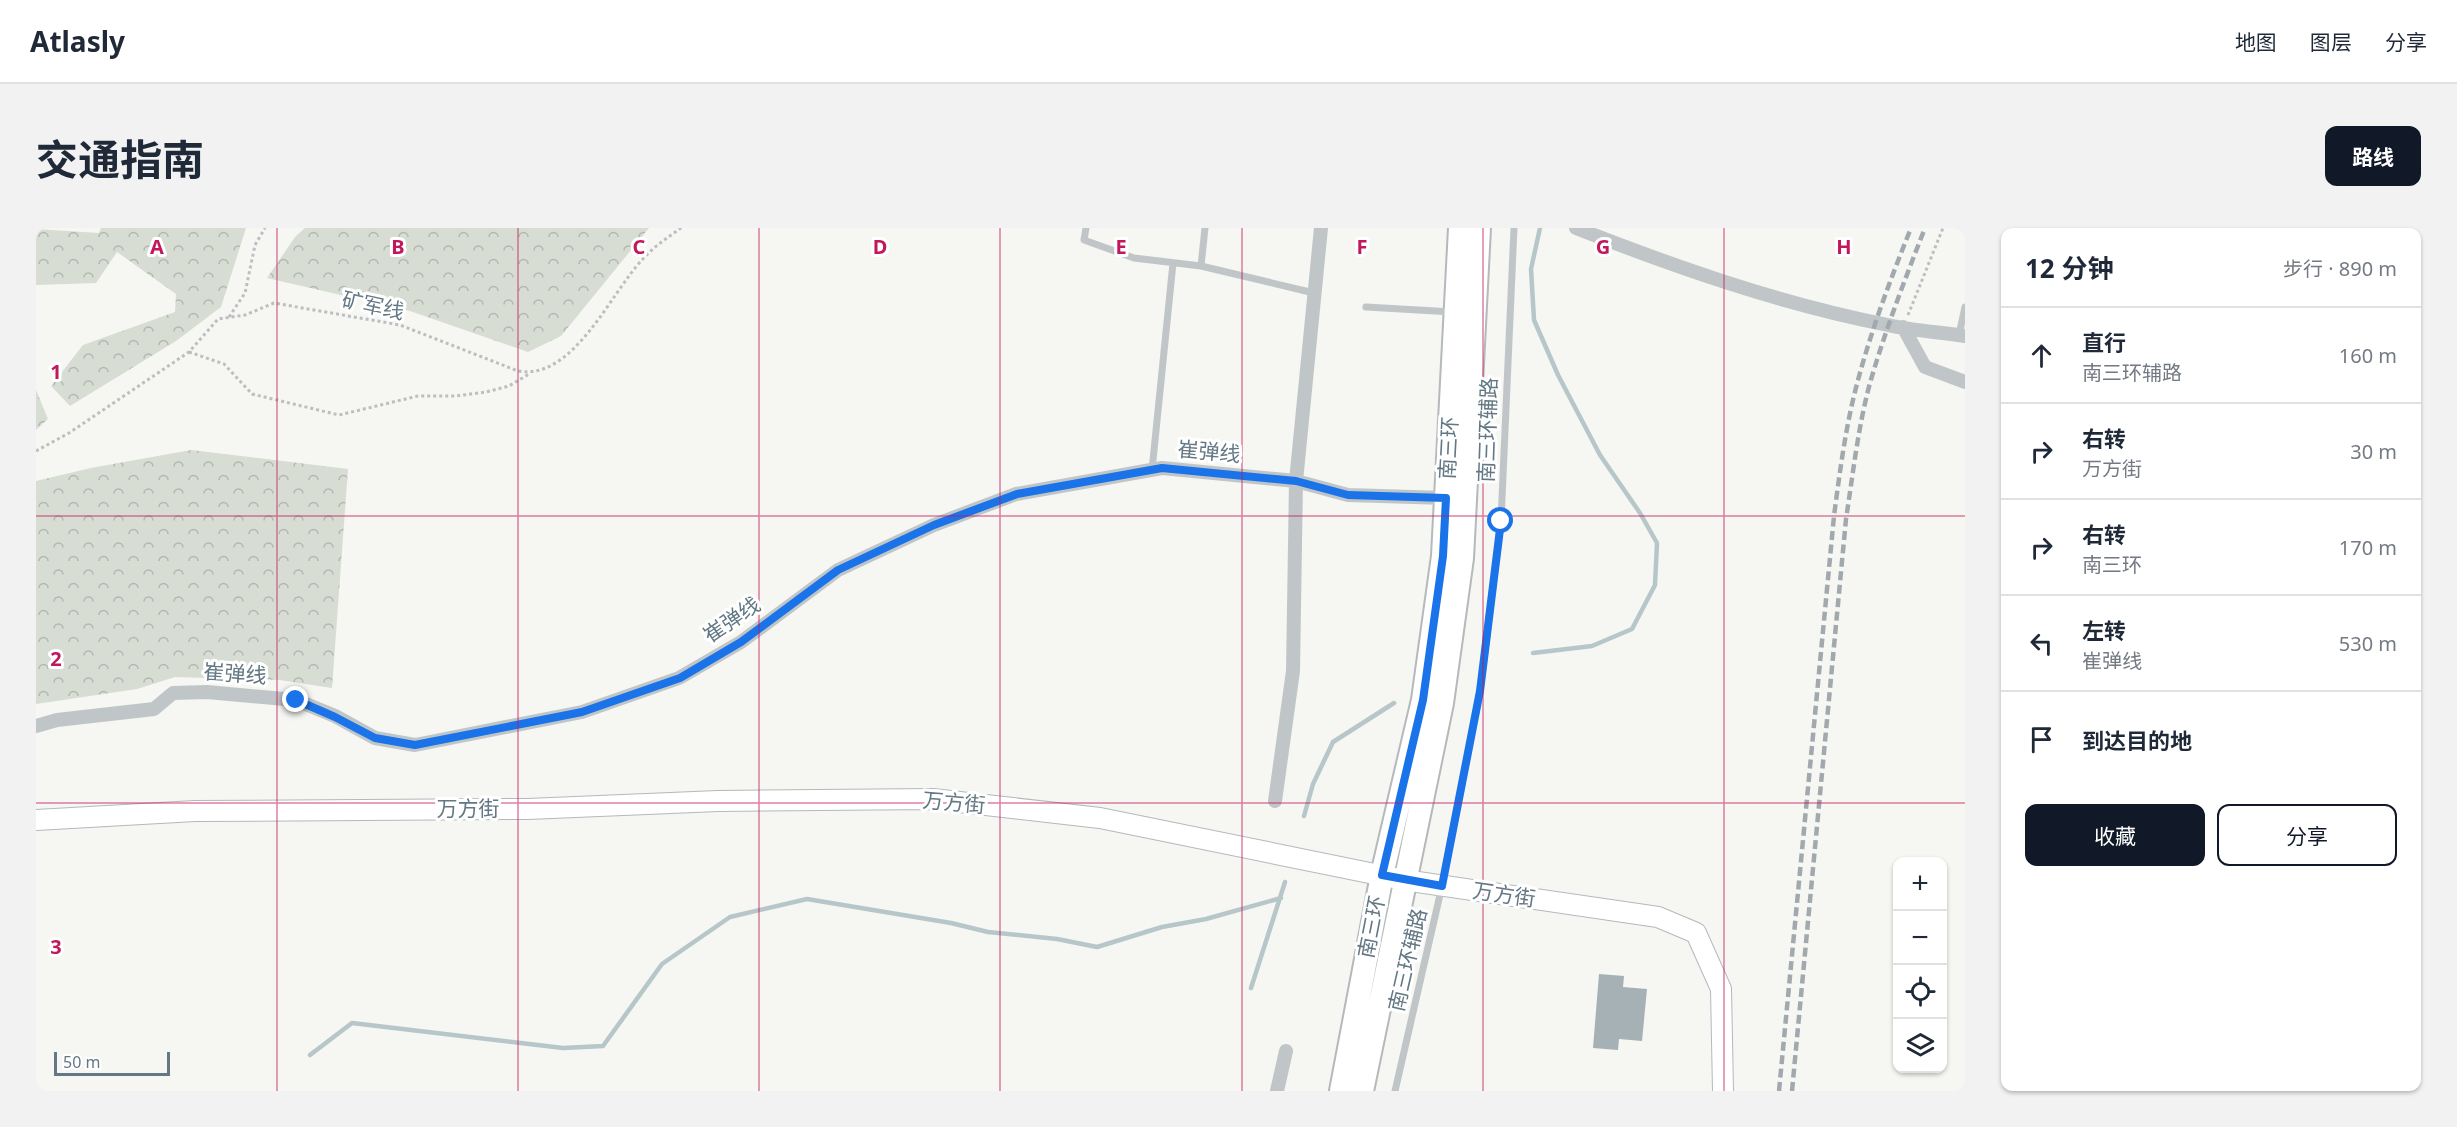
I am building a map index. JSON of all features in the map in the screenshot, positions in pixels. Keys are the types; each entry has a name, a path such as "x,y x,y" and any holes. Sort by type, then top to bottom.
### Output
{"main road":[{"name":"南三环","path":"1362,1091 1443,556 1460,228"},
{"name":"南三环","path":"1341,1091 1393,878 1442,703 1462,558 1479,228"}],"street":[{"path":"1275,801 1293,671 1296,481 1321,228"},
{"path":"1576,228 1703,276 1845,316 1962,335"},
{"path":"1903,327 1926,367 1965,382"},
{"name":"崔弹线","path":"36,726 57,720 154,709 173,693 207,692 296,700 375,738 415,745 582,712 680,678 741,642 838,570 934,525 1017,494 1162,468 1296,481 1348,495 1446,498"},
{"name":"万方街","path":"36,820 195,811 528,808 718,801 933,799 1100,818 1393,878 1658,917 1696,933 1721,989 1723,1091"},
{"path":"1278,1091 1286,1051"}],"lane":[{"path":"1086,228 1084,240 1134,258 1201,266 1314,294"},
{"path":"1201,266 1205,228"},
{"name":"南三环辅路","path":"1395,1091 1442,886 1480,691 1501,521 1514,228"},
{"path":"1152,470 1173,263"},
{"path":"1366,307 1456,312"},
{"path":"1962,335 1965,307"}],"path":[{"path":"229,317 245,293 255,245 265,228"},
{"path":"189,352 224,364 252,394 339,415 418,396 456,396 486,392 509,386 570,354 641,260 681,228"},
{"path":"1903,327 1943,228"},
{"name":"矿军线","path":"36,451 69,433 189,352 218,319 245,315 274,303 399,325 518,371 531,373"}],"green space":[{"path":"101,228 246,228 221,307 176,341 70,406 51,386 83,345 175,312 176,294 117,252 96,283 36,285 36,229 99,233"},
{"path":"305,228 649,228 561,336 528,352 410,311 267,278 295,237"},
{"path":"36,390 48,419 36,430"},
{"path":"191,450 348,469 332,688 279,680 175,677 137,689 36,704 36,481 91,468"}],"building":[{"path":"1599,974 1624,976 1623,987 1647,989 1642,1041 1619,1039 1618,1050 1593,1048"}],"waterway":[{"path":"1533,653 1592,646 1632,629 1655,585 1657,543 1640,513 1600,455 1558,375 1534,320 1531,269 1540,228"},
{"path":"1304,816 1313,784 1333,742 1394,703"},
{"path":"1251,988 1285,882"},
{"path":"310,1055 352,1023 563,1048 603,1046 662,964 730,917 807,899 951,923 988,932 1057,939 1097,947 1162,927 1206,919 1281,898"}],"railway":[{"path":"1779,1091 1834,516 1841,464 1850,413 1863,361 1882,303 1911,228"},
{"path":"1792,1091 1846,519 1856,451 1876,364 1925,228"}],"route":[{"path":"296,700 375,738 415,745 582,712 680,678 741,642 838,570 934,525 1017,494 1162,468 1296,481 1348,495 1446,498 1443,556 1423,700 1382,875 1442,886 1480,691 1501,521"}]}
